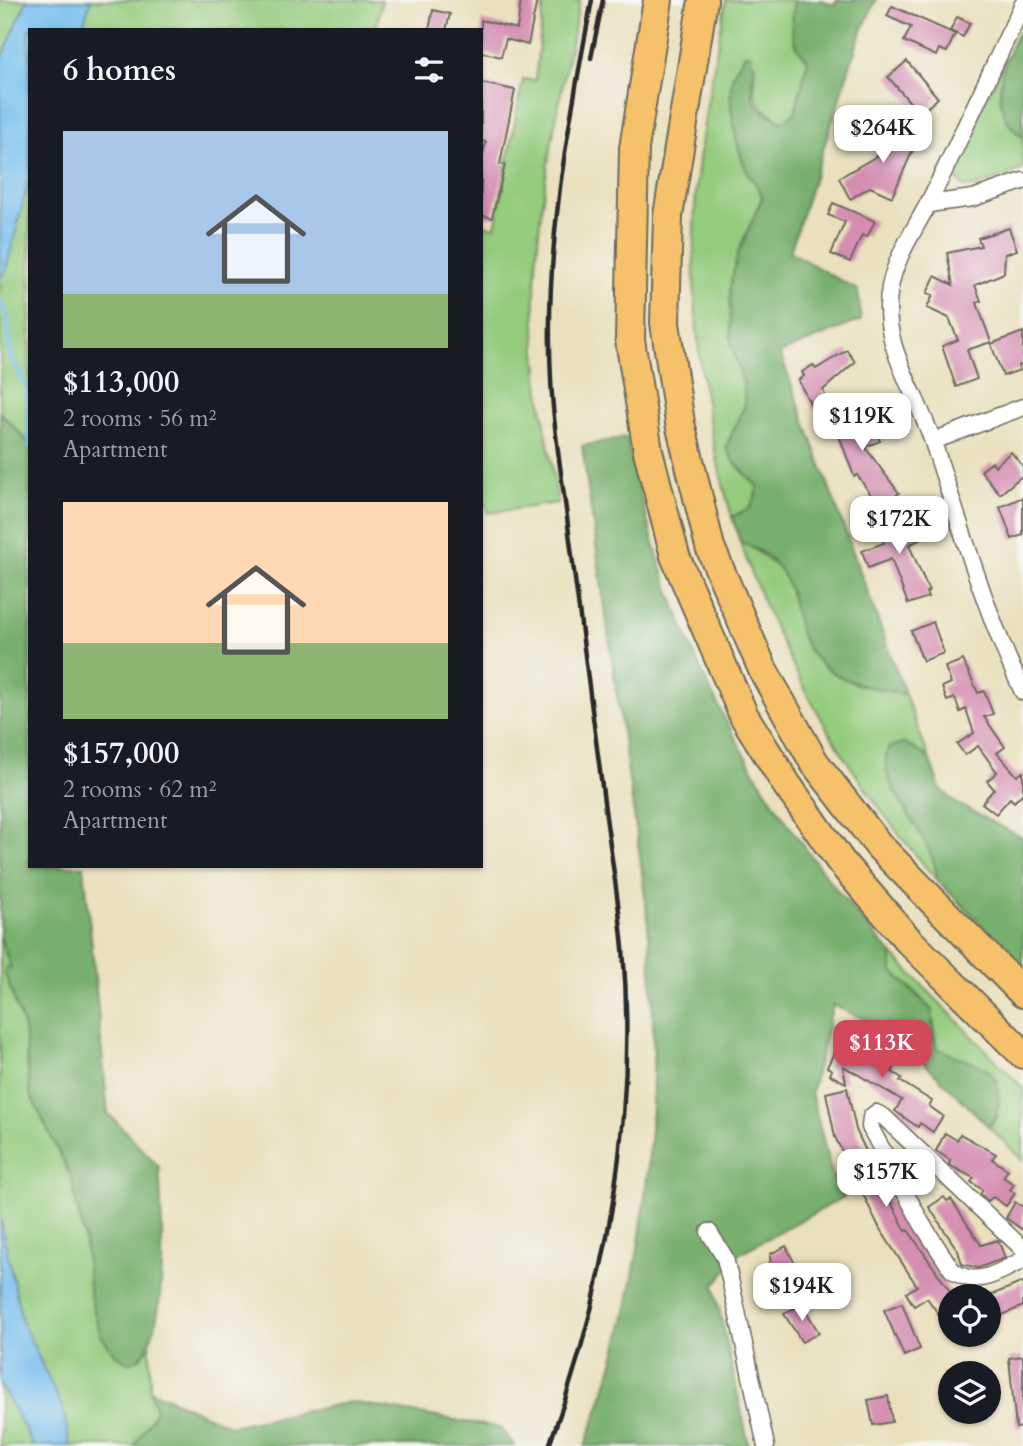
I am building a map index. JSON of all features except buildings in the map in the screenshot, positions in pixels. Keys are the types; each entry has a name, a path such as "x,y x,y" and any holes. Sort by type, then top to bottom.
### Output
{"highway":[{"path":"658,0 634,148 630,340 648,452 675,556 744,716 794,796 841,862 908,940 1023,1054"},
{"path":"703,0 668,216 665,323 680,423 710,547 763,670 814,762 879,846 1023,993"}],"street":[{"path":"1023,4 897,265 891,284 888,316 894,352 933,441 994,623 1023,692"},
{"path":"928,204 974,198 1023,181"},
{"path":"933,441 1023,407"},
{"path":"1023,1249 884,1117 876,1113 871,1117 870,1127 905,1193 952,1270 961,1277 984,1279 1023,1260"},
{"path":"905,1193 923,1154"},
{"path":"709,1232 728,1269 766,1446"}],"green space":[{"path":"0,0 27,0 0,63"},
{"path":"91,0 382,0 376,28 82,28"},
{"path":"544,0 580,0 548,163 535,286 538,372 558,503 488,513 483,498 483,225 495,227 523,79 535,81"},
{"path":"726,0 794,0 792,33 797,47 808,60 795,113 782,122 757,99 754,86 755,65 745,54 733,74 731,102 749,176 761,189 762,198 738,253 731,345 743,383 745,405 726,447 734,462 758,487 751,507 732,517 705,396 699,355 694,272 698,166"},
{"path":"823,0 832,5 838,0 876,0 860,35 790,252 858,290 861,320 780,353 905,694 846,679 816,659 799,629 786,580 762,553 740,542 732,517 751,507 758,487 734,462 726,447 745,405 743,383 731,345 730,286 738,253 762,198 745,166 737,140 732,110 732,83 735,71 745,54 750,54 753,94 757,105 781,122 795,113 808,60 801,53 792,33 794,1"},
{"path":"1023,23 1023,137 1011,126 1003,112 1000,98 1004,66"},
{"path":"1004,61 1020,135 1023,137 1023,169 975,187 964,187 954,176 956,160"},
{"path":"28,184 28,442 0,412 0,279 6,269"},
{"path":"0,412 28,442 28,868 84,868 108,1113 159,1167 162,1275 159,1306 153,1333 143,1353 129,1363 114,1353 101,1336 90,1296 85,1242 71,1177 30,1094 24,1028 5,973 5,967 11,968 0,936"},
{"path":"627,437 644,511 666,582 692,650 723,715 758,777 798,838 842,897 892,954 892,971 932,1010 933,1038 937,1048 987,1070 997,1084 999,1093 997,1111 989,1127 894,1033 833,1005 811,1093 832,1174 844,1197 740,1253 714,1285 749,1446 585,1446 605,1389 634,1270 644,1209 653,1087 651,966 640,856 582,446"},
{"path":"740,542 750,546 782,571 794,601 802,634 843,678 858,685 905,694 929,758 905,743 893,789 927,843 936,867 937,880 875,802 822,720 777,634"},
{"path":"905,743 929,758 940,788 956,803 1023,838 1023,967 937,880 934,863 926,845 888,777 886,761 889,747"},
{"path":"0,936 11,969 5,973 24,1028 30,1094 71,1177 85,1242 90,1296 101,1336 139,1360 150,1346 150,1390 156,1411 134,1446 70,1446 63,1409 22,1322 0,1217"},
{"path":"892,954 1023,1088 1023,1161 989,1127 998,1116 981,1066 937,1049 930,1012 916,993 892,971"},
{"path":"0,1384 34,1446 0,1446"},
{"path":"150,1390 230,1426 351,1402 500,1428 515,1446 134,1446 156,1411"}],"water":[{"path":"27,0 91,0 82,28 28,28 28,184 6,269 0,279 0,63"},
{"path":"0,1217 22,1322 63,1409 70,1446 34,1446 0,1384"}],"waterway":[{"path":"0,300 6,313 11,358 27,387 28,407"}],"railway":[{"path":"549,1446 587,1325 602,1264 613,1201 626,1075 623,948 551,379 551,283 560,188 592,0"},
{"path":"591,58 603,0"}]}
